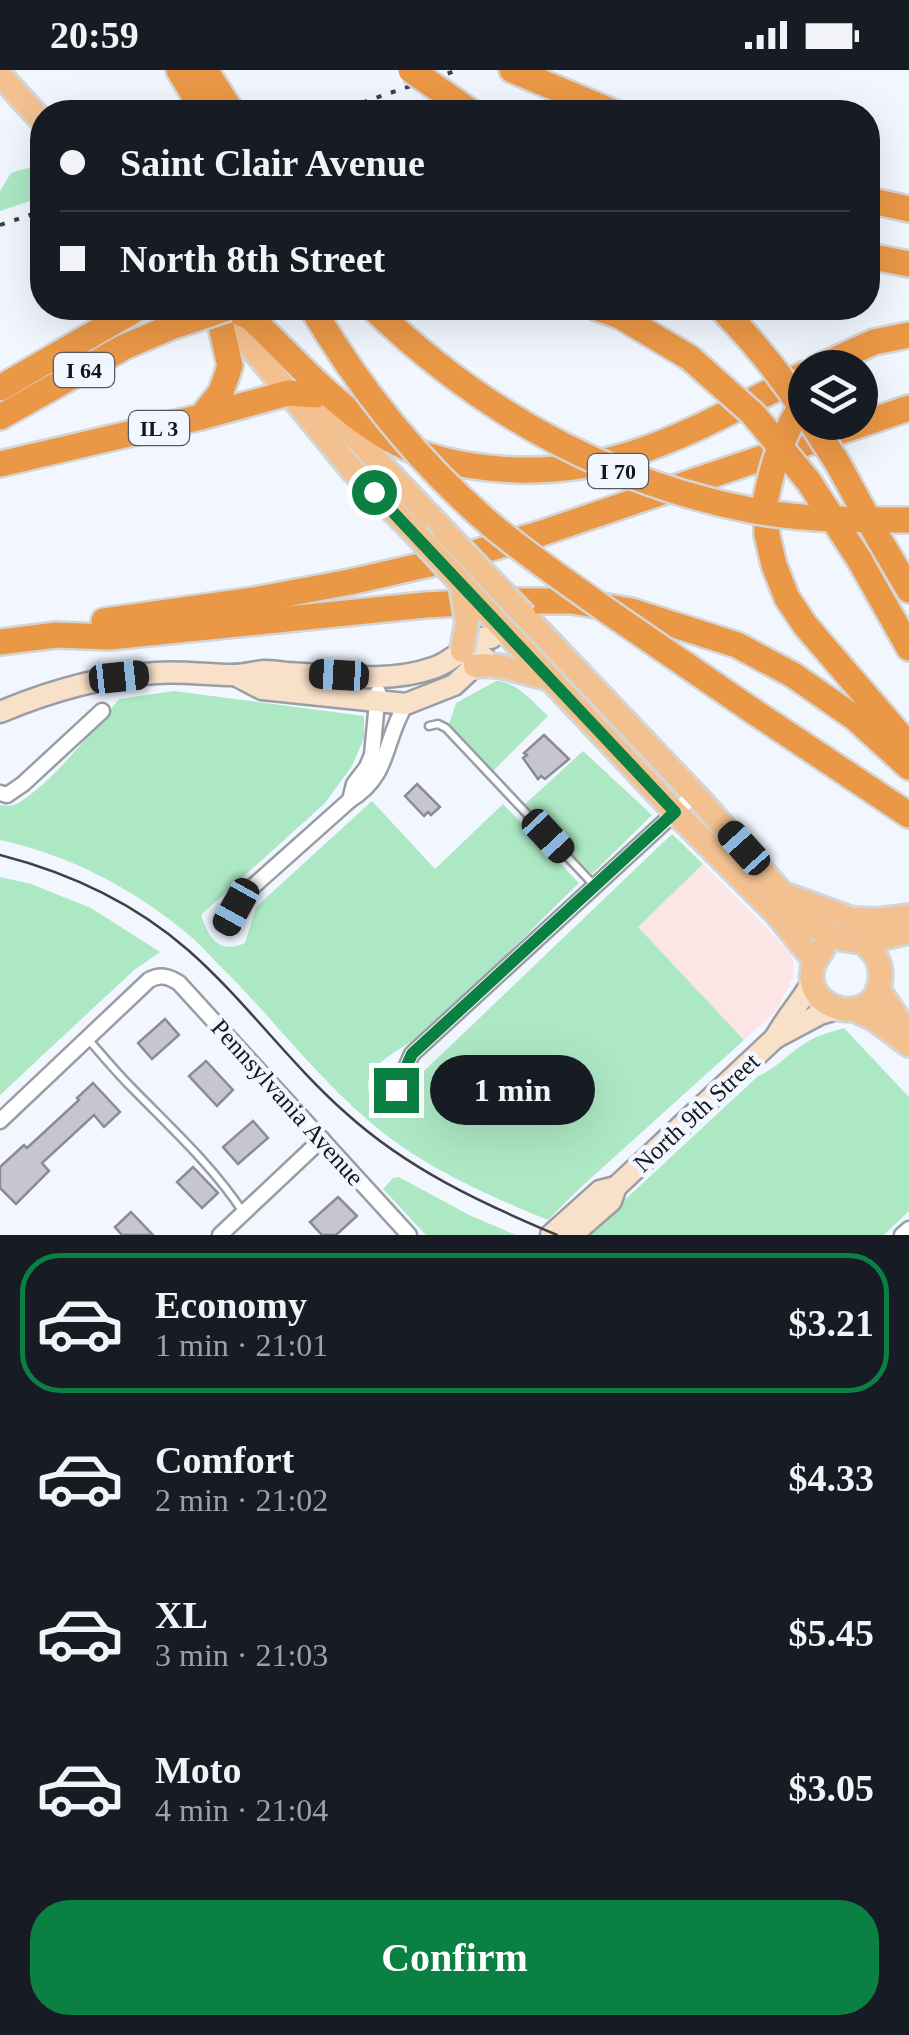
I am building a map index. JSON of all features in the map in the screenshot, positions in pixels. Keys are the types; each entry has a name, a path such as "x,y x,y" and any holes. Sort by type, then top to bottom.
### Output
{"highway":[{"path":"179,70 197,100"},
{"path":"205,70 224,100"},
{"path":"412,70 455,100"},
{"path":"512,70 584,100"},
{"path":"880,203 909,209"},
{"path":"880,258 909,264"},
{"path":"0,388 117,320"},
{"name":"I 64","path":"0,417 124,348 193,320"},
{"name":"IL 3","path":"0,464 201,417 221,392 230,366 226,320"},
{"path":"253,320 371,428 421,456 468,466 552,470 634,455 788,382"},
{"path":"320,320 354,374 404,438 487,522 530,557 909,815"},
{"name":"I 70","path":"386,320 480,398 538,433 610,468 686,495 753,510 838,520 909,520"},
{"path":"627,320 690,358 753,414 809,482 859,559 909,648"},
{"path":"731,320 788,388"},
{"path":"856,350 907,335"},
{"path":"878,350 907,335"},
{"path":"201,417 288,393 316,395"},
{"path":"56,635 106,620 254,600 460,557 539,534 909,408"},
{"path":"788,427 774,461 766,498 767,535 774,565 787,598 804,625 909,746"},
{"path":"822,440 909,590"},
{"path":"0,642 56,635 110,637 425,605 572,601 631,611 737,644 793,675 855,718 909,767"}],"main road":[{"path":"0,75 30,108"},
{"path":"233,320 353,471 503,624 548,678 675,812 776,913 813,972 821,1000 874,1019 907,1043"},
{"path":"236,320 316,395 498,588 503,624"},
{"path":"461,584 469,658"},
{"path":"503,624 557,652 695,794 804,917 824,933 852,941 877,956 880,982 907,1043"},
{"path":"235,675 262,689 406,704 454,685 477,638 503,624"},
{"path":"0,712 72,686 174,672 235,675 263,671 379,677 415,674 469,658 548,678"},
{"path":"786,894 852,919 909,916"},
{"path":"813,972 824,948 909,934"},
{"path":"846,1010 870,1003 909,934"},
{"name":"North 9th Street","path":"775,1038 786,1017 802,1000 813,972"},
{"name":"North 9th Street","path":"572,1235 610,1201 616,1187 775,1038 820,1014 846,1010"},
{"name":"North 9th Street","path":"551,1235 600,1191 616,1187"}],"street":[{"path":"350,800 354,784 372,755 379,677"},
{"path":"226,925 249,890 350,800 367,790 378,774 395,721 406,704"},
{"path":"0,793 7,794 24,784 102,711"},
{"path":"396,1090 412,1054 695,794"},
{"name":"Pennsylvania Avenue","path":"88,1039 149,980 171,978 409,1235"},
{"path":"0,1121 88,1039"},
{"path":"220,1235 322,1139"},
{"path":"902,1235 909,1229"}],"lane":[{"path":"428,726 438,724 446,728 595,886"},
{"path":"88,1039 172,1127 244,1213"}],"shaded area":[{"path":"703,864 789,951 793,960 793,977 777,1010 744,1040 638,927"}],"green space":[{"path":"30,167 30,201 0,211 0,191 11,173"},
{"path":"496,681 518,689 548,716 492,772 449,724 456,703"},
{"path":"174,691 364,716 364,738 352,766 325,803 201,915 212,937 222,945 245,943 256,907 372,801 435,869 503,804 579,883 444,1014 374,1069 368,1086 377,1105 394,1110 412,1106 423,1072 672,834 703,864 638,927 744,1040 548,1220 432,1166 350,1104 203,948 168,918 100,876 51,855 0,840 0,805 18,803 49,779 119,699"},
{"path":"583,751 652,815 592,874 523,806"},
{"path":"0,877 31,884 91,908 160,952 134,970 0,1095"},
{"path":"844,1028 909,1097 909,1211 884,1235 587,1235 758,1076 810,1040"},
{"path":"399,1177 516,1235 426,1235 383,1189"}],"building":[{"path":"544,735 569,759 545,779 538,779 523,758"},
{"path":"417,784 440,807 431,815 428,812 424,816 405,796"},
{"path":"165,1019 179,1035 152,1059 138,1043"},
{"path":"206,1061 233,1090 217,1106 189,1076"},
{"path":"93,1083 120,1112 104,1127 94,1115 42,1163 49,1171 16,1204 0,1188 0,1167 24,1145 27,1148"},
{"path":"253,1121 268,1138 238,1164 223,1147"},
{"path":"193,1167 218,1193 202,1208 177,1182"},
{"path":"338,1197 357,1216 336,1235 322,1235 310,1222"},
{"path":"131,1212 153,1235 122,1235 115,1227"}],"tram line":[{"path":"0,855 76,880 145,917 209,969 306,1074 370,1134 446,1183 557,1235"}],"railway":[{"path":"369,100 458,70"},
{"path":"0,225 30,215"}],"route":[{"path":"374,492 675,812 412,1054 396,1090"}]}
